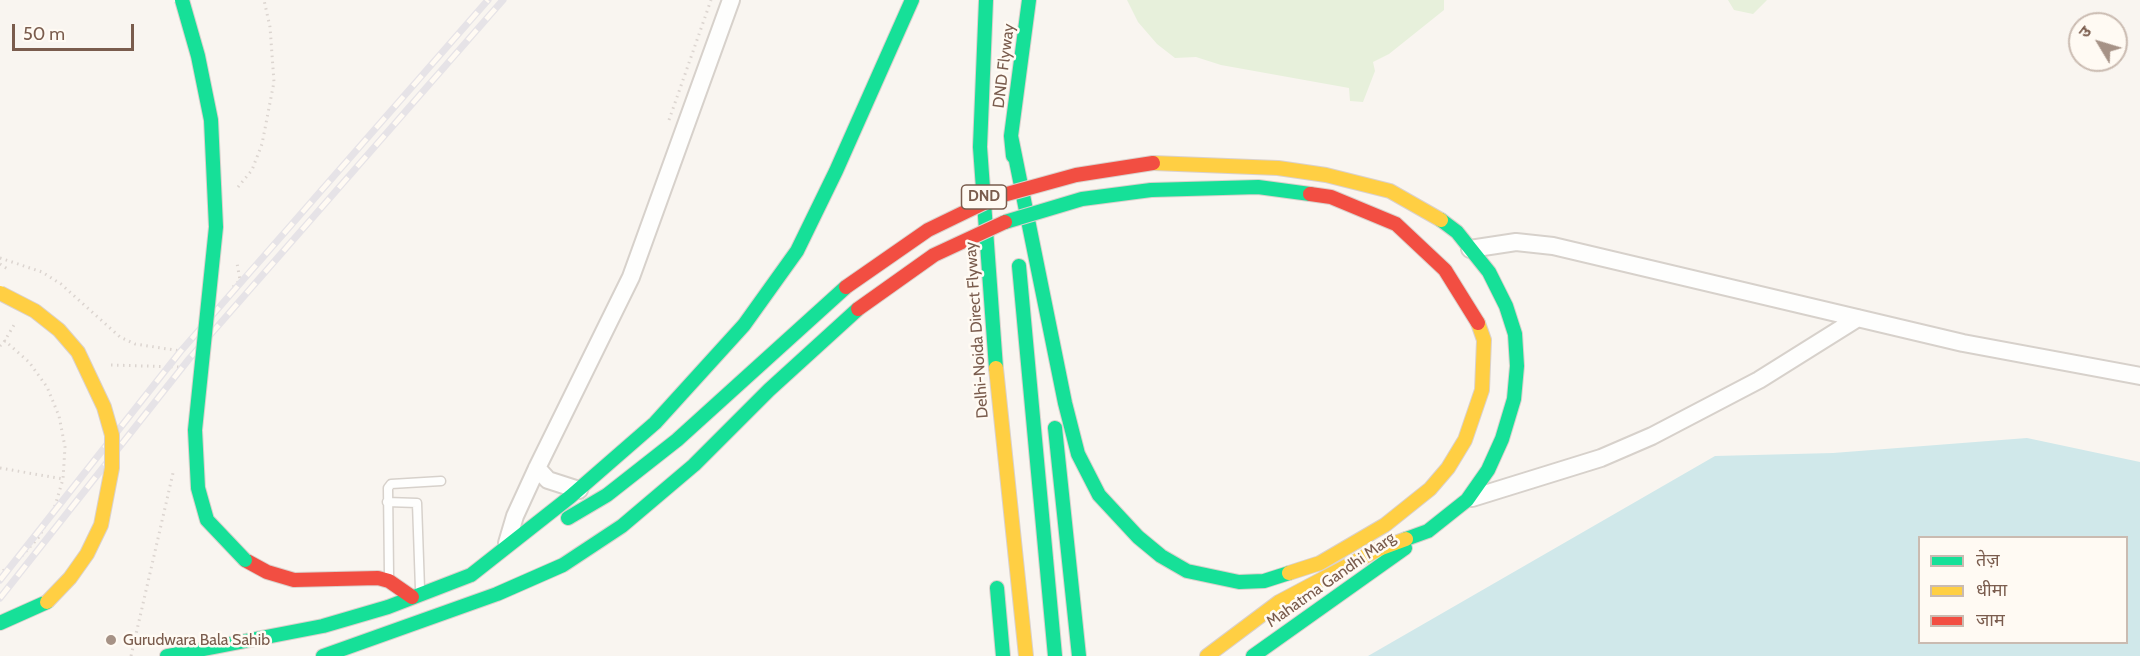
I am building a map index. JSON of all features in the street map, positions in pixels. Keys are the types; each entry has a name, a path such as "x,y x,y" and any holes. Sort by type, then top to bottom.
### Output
{"main road":[{"path":"182,0 198,56 211,120 216,226 195,430 198,488 207,520 245,560 267,572 294,580 337,581 378,578 416,595"},
{"path":"167,656 323,626 388,607 471,575 507,544 579,490 655,423 744,325 797,251 836,171 912,0"},
{"name":"Delhi-Noida Direct Flyway","path":"986,0 980,147 998,394 1026,656"},
{"name":"DND Flyway","path":"1011,136 1029,0"},
{"path":"323,656 496,594 563,565 622,526 694,465 769,390 858,309 934,255 1004,223 1082,199 1151,190 1258,187 1331,197 1396,224 1446,270 1476,317 1484,340 1484,367 1479,399 1465,440 1448,468 1430,489 1385,525 1320,562 1264,581 1239,582 1187,571 1138,537 1099,495 1078,454 1041,290 1011,136"},
{"name":"DND","path":"1011,136 1029,386 1055,656"},
{"name":"Mahatma Gandhi Marg","path":"471,575 607,495 677,440 846,287 928,230 996,197 1076,175 1153,163 1278,168 1364,183 1390,191 1431,212 1457,232 1489,272 1506,306 1515,334 1517,366 1514,399 1502,439 1488,470 1467,500 1428,531 1253,656"},
{"path":"979,324 988,259"},
{"path":"1041,290 1079,656"},
{"path":"0,293 34,311 59,330 78,352 104,407 112,435 112,468 100,525 87,554 70,578 47,602 0,623"},
{"path":"1207,656 1279,602 1379,549 1428,531"},
{"path":"996,573 1003,656"}],"street":[{"path":"507,544 515,516 537,468 632,277 730,0"},
{"path":"1470,249 1516,242 1553,246 1963,343 2140,376"},
{"path":"1467,500 1601,458 1652,436 1759,380 1858,318"},
{"path":"537,468 548,480 579,490"}],"lane":[{"path":"389,581 387,493 391,484 441,482"},
{"path":"387,502 417,503 416,595"}],"path":[{"path":"232,195 252,170 262,144 274,82 270,27 264,0"},
{"path":"0,258 42,272 61,284 120,337 135,344 188,352"},
{"path":"0,346 5,341 29,362 47,387 59,416 65,447 63,479 54,509 39,537 18,560 0,573"},
{"path":"0,468 63,479"}],"green space":[{"path":"1127,0 1444,0 1444,10 1389,54 1373,62 1375,71 1363,102 1350,101 1349,88 1221,65 1196,57 1175,58 1157,44 1138,22"},
{"path":"1728,0 1767,0 1753,14 1734,10"}],"water":[{"path":"2027,438 2140,462 2140,656 1368,656 1715,456 1833,453"}],"railway":[{"path":"0,580 180,352 488,0"},
{"path":"0,598 189,359 503,0"}],"traffic: fast":[{"path":"182,0 198,56 211,120 216,227 195,430 198,488 207,520 245,560"},
{"path":"471,575 570,497 655,423 744,325 797,251 836,171 912,0"},
{"path":"986,0 980,147 996,368"},
{"path":"1013,156 1011,136 1029,0"},
{"path":"1011,136 1065,403 1078,454 1099,495 1138,537 1161,556 1187,571 1239,582 1264,581 1289,573"},
{"path":"1151,190 1258,187 1310,194"},
{"path":"1005,222 1082,199 1151,190"},
{"path":"1406,539 1428,531 1467,500 1488,470 1502,439 1514,399 1517,366 1515,334 1506,306 1489,272 1457,232 1441,220"},
{"path":"1019,266 1055,656"},
{"path":"568,518 607,495 677,440 846,287"},
{"path":"323,656 497,594 563,565 622,526 694,465 769,390 858,309"},
{"path":"1055,428 1079,656"},
{"path":"1253,656 1405,548"},
{"path":"167,656 323,626 388,607 471,575"},
{"path":"997,588 1003,656"},
{"path":"0,623 47,602"}],"traffic: slow":[{"path":"1153,163 1278,168 1326,175 1390,191 1441,220"},
{"path":"0,293 35,311 59,330 78,352 104,407 112,435 112,468 101,525 87,554 70,578 47,602"},
{"path":"1289,573 1320,563 1385,525 1430,489 1448,468 1465,440 1482,390 1484,340 1478,323"},
{"path":"996,368 1026,656"},
{"path":"1207,656 1279,602 1379,549 1406,539"}],"traffic: jam":[{"path":"846,287 928,230 996,197 1076,175 1153,163"},
{"path":"1310,194 1331,197 1396,224 1445,270 1478,323"},
{"path":"858,309 934,255 1005,222"},
{"path":"245,560 267,572 294,580 378,578 389,581 412,597"}],"place":[{"name":"Gurudwara Bala Sahib","path":"111,640"}]}
